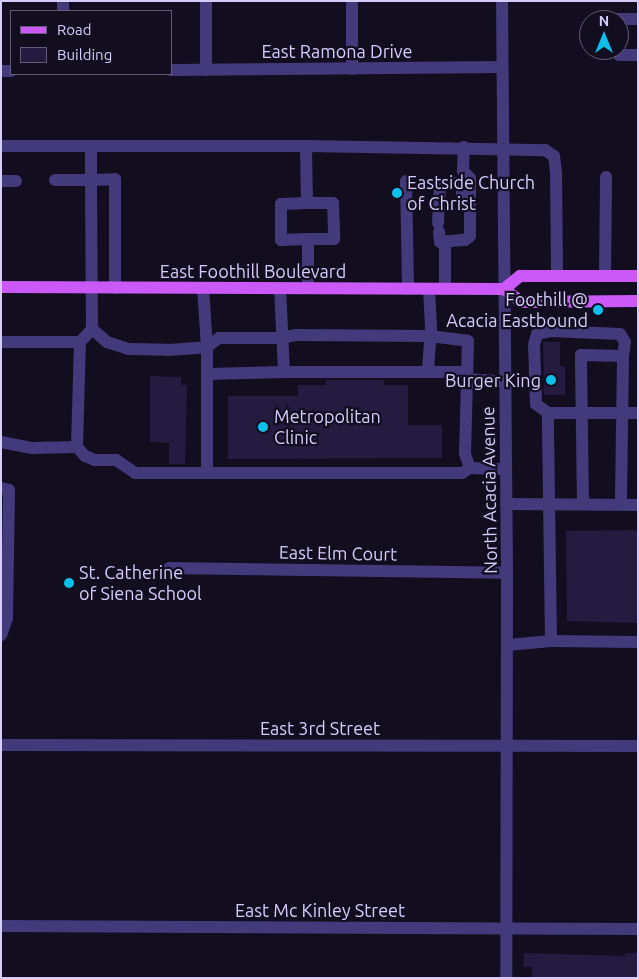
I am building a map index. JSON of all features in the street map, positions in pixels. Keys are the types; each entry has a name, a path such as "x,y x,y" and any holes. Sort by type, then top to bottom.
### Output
{"main road":[{"path":"638,276 520,276 504,289 521,302 638,301"},
{"name":"East Foothill Boulevard","path":"1,287 504,289"}],"street":[{"path":"206,1 206,70"},
{"path":"352,1 352,69"},
{"name":"North Acacia Avenue","path":"502,1 507,573 506,978"},
{"name":"East Ramona Drive","path":"172,70 502,67"},
{"path":"1,146 464,147 545,150 554,156 558,204 558,275"},
{"path":"77,448 80,342 92,328 91,146"},
{"path":"306,146 307,203"},
{"path":"441,232 465,240 470,236 470,178 463,170 464,147"},
{"path":"605,276 606,177"},
{"path":"55,180 115,179 115,288"},
{"path":"1,181 16,181"},
{"path":"406,182 408,288"},
{"path":"445,289 440,186 443,183 462,183 463,226 471,228"},
{"path":"334,203 334,239 308,239 281,240 280,204 334,203"},
{"path":"308,239 308,288"},
{"path":"203,288 208,374 207,473"},
{"path":"280,288 284,372"},
{"path":"428,371 429,289"},
{"path":"92,328 107,342 129,348 168,350 207,347 219,338 296,335 429,336 468,341 465,454 470,468"},
{"path":"621,504 622,413 623,356 625,342 620,334 551,331 537,334 534,355 536,404 548,412 582,412 622,413 638,413"},
{"path":"1,342 80,342"},
{"path":"583,504 581,355 623,356"},
{"path":"208,374 428,371 505,382"},
{"path":"548,412 551,641"},
{"path":"1,442 33,448 77,448 85,456 95,460 116,460 135,472 462,473 470,468 506,469"},
{"path":"1,488 9,490 9,528 7,618 1,635"},
{"path":"506,504 638,505"},
{"name":"East Elm Court","path":"170,568 507,573"},
{"path":"507,645 551,641 638,642"},
{"name":"East 3rd Street","path":"1,745 638,746"},
{"name":"East Mc Kinley Street","path":"1,926 638,929"}],"building":[{"name":"Burger King","path":"543,342 560,342 560,366 565,366 565,395 544,395"},
{"path":"150,376 181,377 181,385 187,385 185,464 169,464 169,443 150,442"},
{"path":"326,380 384,380 384,385 408,385 408,425 442,425 442,458 228,459 228,396 298,396 298,385 326,385"},
{"path":"638,530 638,623 567,621 566,531"},
{"path":"524,953 625,956 625,953 638,953 638,978 532,978 532,967 523,967"}],"place":[{"name":"Eastside Church of Christ","path":"397,193"},
{"name":"Foothill @ Acacia Eastbound","path":"598,310"},
{"name":"Burger King","path":"551,380"},
{"name":"Metropolitan Clinic","path":"263,427"},
{"name":"St. Catherine of Siena School","path":"69,583"}]}
